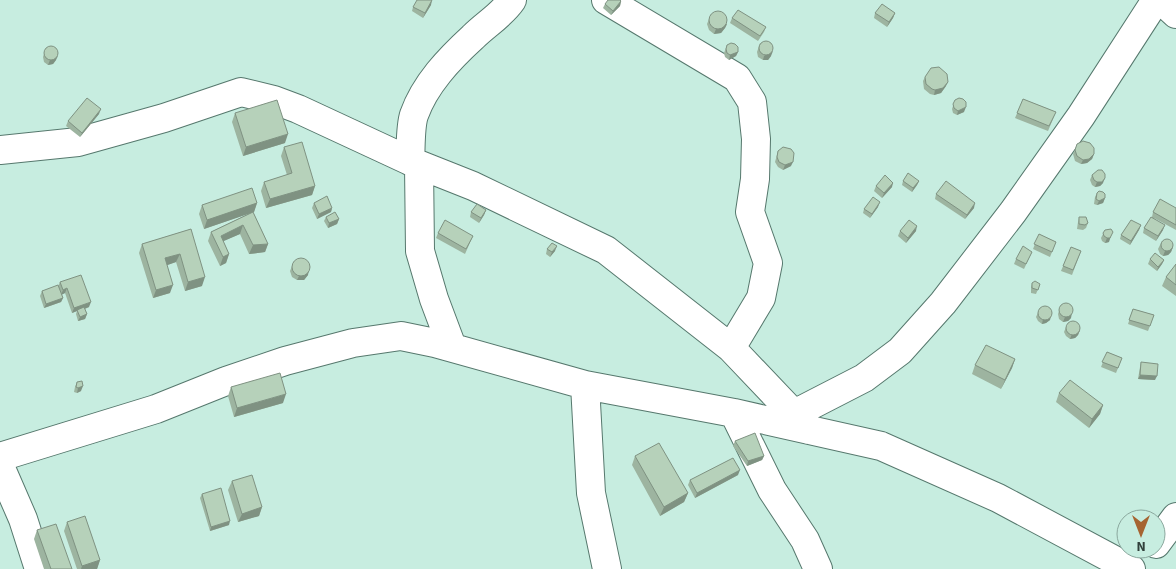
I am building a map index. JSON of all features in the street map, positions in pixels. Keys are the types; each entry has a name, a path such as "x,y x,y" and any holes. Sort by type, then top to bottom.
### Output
{"street":[{"path":"452,347 434,298 420,251 413,117 426,90 442,66 506,9 512,0"},
{"path":"606,0 737,78 752,102 756,139 750,212 768,263 761,298 731,348"},
{"path":"802,422 900,351 943,303 1013,212 1075,124 1156,0"},
{"path":"1161,0 1176,14"},
{"path":"0,150 78,142 164,118 241,92 274,100 298,109 415,163 473,186 606,250 731,348 802,422"},
{"path":"0,457 156,409 226,381 285,361 353,344 401,336 452,347 585,385 734,413 802,422 881,446 998,498 1131,569"},
{"path":"585,385 591,493 607,569"},
{"path":"734,413 772,490 805,540 818,569"},
{"path":"0,466 23,519 39,569"},
{"path":"1166,530 1176,517"}],"building":[{"path":"417,0 432,0 425,13 413,7"},
{"path":"608,0 621,1 613,11 605,4"},
{"path":"882,4 895,13 889,22 875,13"},
{"path":"738,10 766,27 760,36 732,18"},
{"path":"718,11 724,14 727,20 724,26 718,29 712,26 709,20 712,14"},
{"path":"763,41 769,41 773,48 769,55 763,55 759,51 759,45"},
{"path":"731,43 738,47 738,52 730,55 726,49 727,45"},
{"path":"51,46 56,48 58,53 56,58 51,60 46,58 44,53 46,48"},
{"path":"939,67 947,74 948,82 943,88 935,90 926,84 925,77 931,68"},
{"path":"87,98 101,109 82,133 68,121"},
{"path":"959,98 966,102 966,107 958,111 954,108 953,104"},
{"path":"1023,99 1056,112 1049,126 1017,113"},
{"path":"277,100 288,134 246,147 235,113"},
{"path":"1083,141 1090,143 1094,148 1094,154 1089,159 1083,160 1077,156 1075,150 1077,144"},
{"path":"302,142 315,186 270,199 264,182 292,173 284,147"},
{"path":"783,147 791,149 794,153 793,162 785,165 779,162 777,157 778,151"},
{"path":"1098,170 1102,170 1105,174 1102,182 1094,180 1092,175"},
{"path":"908,173 919,181 913,188 903,181"},
{"path":"885,175 893,183 884,193 876,186"},
{"path":"946,181 975,203 967,215 936,194"},
{"path":"252,188 257,203 207,220 202,205"},
{"path":"1099,191 1105,194 1105,198 1099,201 1096,199"},
{"path":"327,196 332,208 319,214 314,203"},
{"path":"873,197 880,202 872,214 864,209"},
{"path":"1160,199 1176,208 1176,225 1153,212"},
{"path":"477,204 486,210 481,218 471,212"},
{"path":"253,212 268,244 253,245 243,225 221,236 229,254 223,257 211,232"},
{"path":"335,212 339,219 329,223 326,217"},
{"path":"1079,217 1086,217 1088,223 1085,225 1079,224"},
{"path":"1151,217 1165,225 1158,236 1144,228"},
{"path":"445,220 473,236 466,249 438,233"},
{"path":"909,220 917,226 908,238 900,231"},
{"path":"1131,220 1141,225 1131,241 1121,235"},
{"path":"191,229 205,277 188,282 180,254 165,258 173,285 156,290 142,244"},
{"path":"1111,229 1113,232 1110,238 1104,236 1105,230"},
{"path":"1039,234 1056,242 1052,252 1034,244"},
{"path":"1165,239 1169,239 1173,245 1169,251 1165,251 1161,247 1161,243"},
{"path":"552,243 557,246 552,252 547,249"},
{"path":"1023,246 1032,252 1026,264 1016,259"},
{"path":"1071,247 1081,251 1073,270 1063,266"},
{"path":"1155,253 1164,260 1158,267 1150,259"},
{"path":"301,258 307,261 310,267 307,273 301,276 295,273 292,267 295,261"},
{"path":"1176,264 1176,285 1166,277"},
{"path":"81,275 91,302 74,308 67,288 63,290 60,282"},
{"path":"1035,281 1040,284 1038,290 1032,288 1032,283"},
{"path":"58,285 63,298 46,304 42,291"},
{"path":"1066,303 1071,305 1073,310 1071,315 1066,317 1061,315 1059,310 1061,305"},
{"path":"1045,306 1050,308 1052,313 1050,318 1045,320 1040,318 1038,313 1040,308"},
{"path":"84,307 87,314 80,317 77,310"},
{"path":"1133,309 1154,315 1150,326 1129,320"},
{"path":"1073,321 1078,323 1080,328 1078,333 1073,335 1068,333 1066,328 1068,323"},
{"path":"986,345 1015,359 1005,380 975,365"},
{"path":"1107,352 1122,358 1118,368 1102,362"},
{"path":"1141,362 1158,364 1157,376 1140,375"},
{"path":"280,373 286,394 237,408 231,387"},
{"path":"1070,380 1103,405 1092,419 1059,393"},
{"path":"82,381 83,386 76,387 77,382"},
{"path":"755,433 764,456 748,461 735,441"},
{"path":"659,443 688,493 664,507 635,456"},
{"path":"733,458 740,470 697,493 690,480"},
{"path":"252,475 262,507 242,514 232,481"},
{"path":"221,488 230,521 211,527 202,494"},
{"path":"85,516 100,560 82,566 67,522"},
{"path":"56,524 72,569 51,569 37,530"}]}
